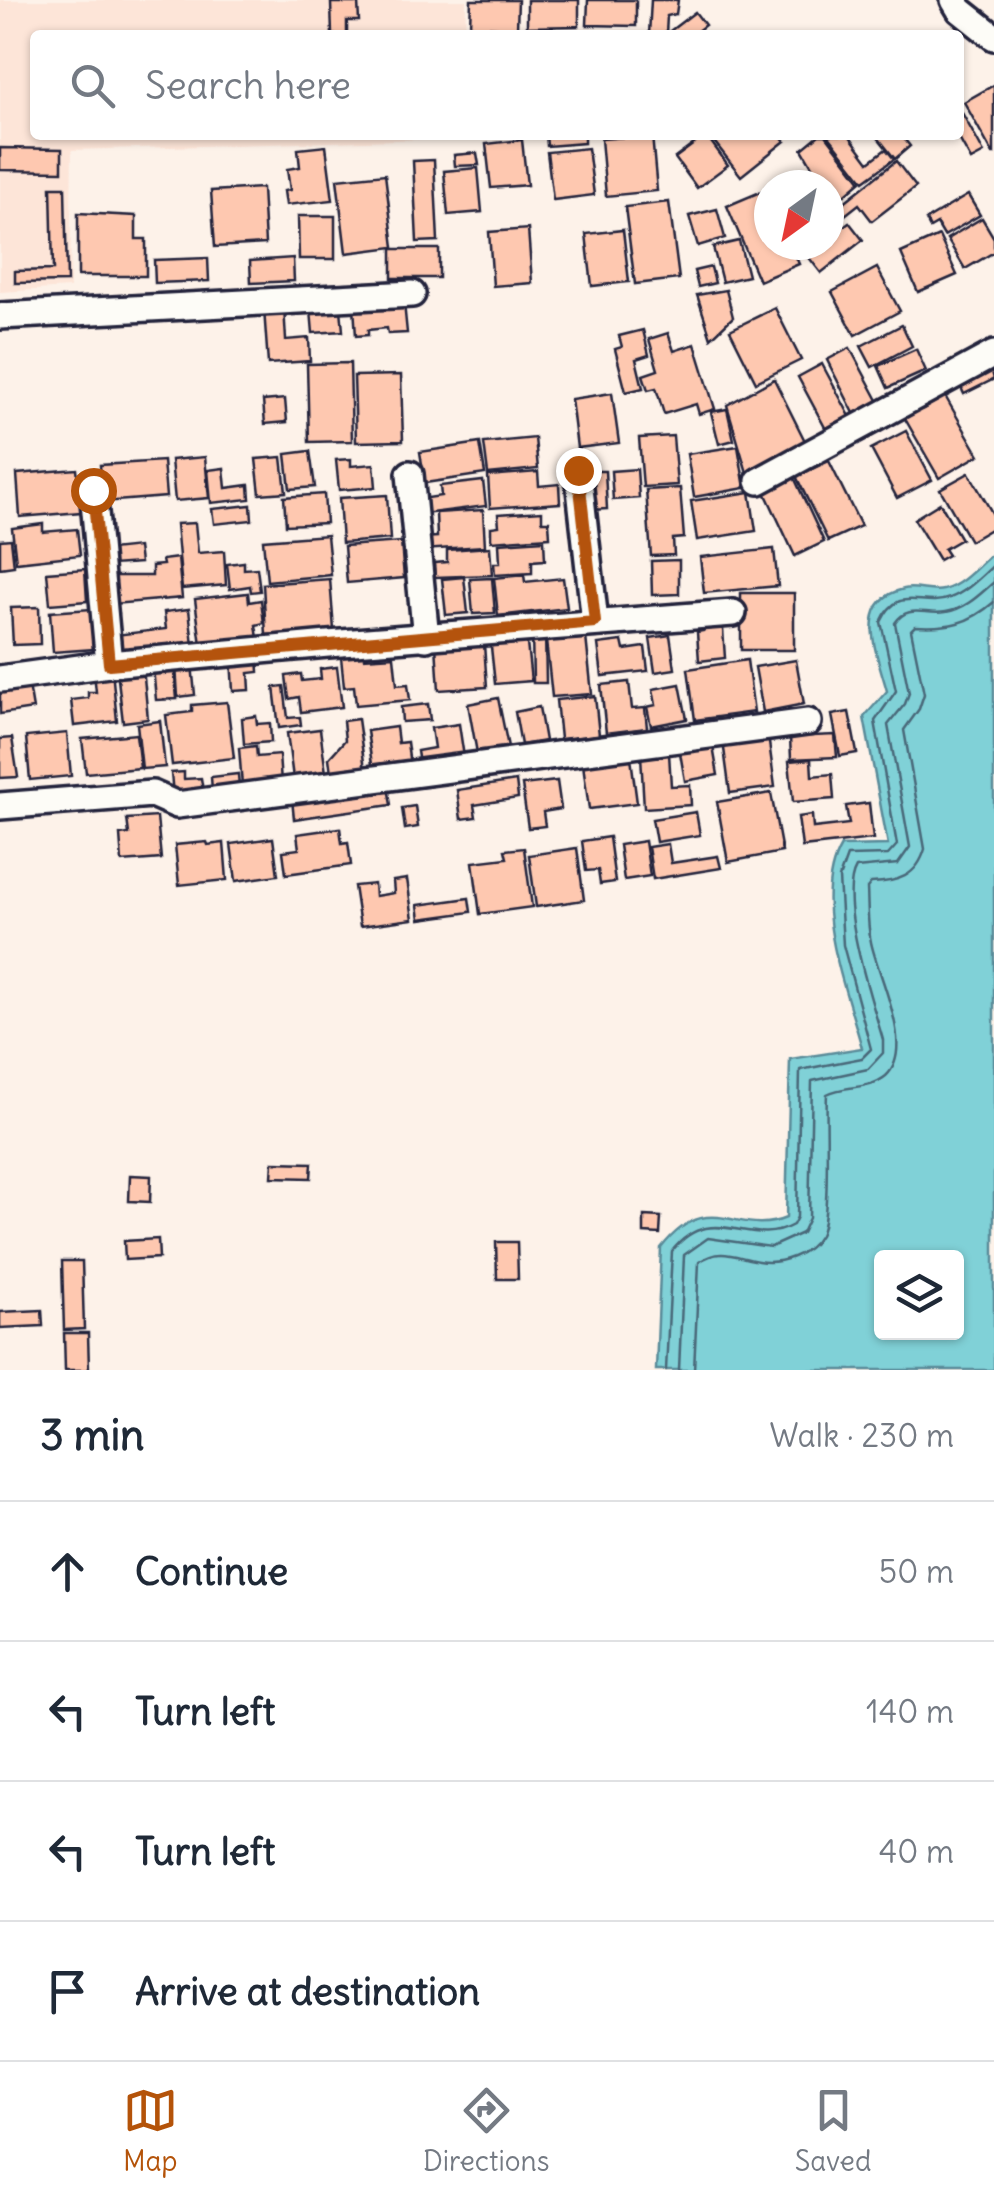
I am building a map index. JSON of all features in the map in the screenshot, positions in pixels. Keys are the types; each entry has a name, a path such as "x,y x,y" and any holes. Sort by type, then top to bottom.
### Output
{"street":[{"path":"954,0 960,10 994,36"},
{"path":"0,316 412,294"},
{"path":"759,482 994,354"},
{"path":"578,470 595,622"},
{"path":"410,474 426,638"},
{"path":"93,490 109,664"},
{"path":"0,679 109,664 733,613"},
{"path":"0,806 152,794 177,805 808,722"}],"shaded area":[{"path":"0,0 466,0 465,30 30,30 30,140 396,140 72,150 70,288 0,292"}],"water":[{"path":"994,552 994,1370 656,1370 661,1248 694,1220 709,1217 769,1223 786,1218 790,1059 862,1048 834,946 829,892 832,868 841,846 888,845 864,717 887,691 875,647 873,617 888,595 913,588 938,591 964,579"}],"building":[{"path":"471,0 518,0 517,28 470,26"},
{"path":"527,0 579,0 579,26 527,27"},
{"path":"588,0 636,0 636,26 587,25"},
{"path":"651,0 678,0 676,14 667,16 666,30 649,30"},
{"path":"331,3 358,3 359,21 347,21 347,30 332,30"},
{"path":"695,12 705,25 698,30 671,30"},
{"path":"994,85 994,154 993,154 964,102"},
{"path":"964,116 984,153 971,160 960,140 964,140"},
{"path":"522,140 527,185 491,188 486,144"},
{"path":"546,140 584,140 584,143 547,146"},
{"path":"601,140 652,140 657,191 606,196"},
{"path":"699,140 710,140 728,165 697,188 675,158"},
{"path":"713,140 785,141 741,176"},
{"path":"813,140 830,140 861,181 844,195 844,170 814,170 802,149"},
{"path":"832,140 853,140 869,162 886,149 894,159 864,181"},
{"path":"880,140 905,140 910,146 895,159"},
{"path":"326,146 333,200 286,205 284,191 290,190 287,169 300,167 298,149"},
{"path":"0,148 62,149 62,171 0,170"},
{"path":"588,148 594,195 553,200 547,152"},
{"path":"477,153 479,165 455,166 454,155"},
{"path":"434,160 438,241 417,242 413,161"},
{"path":"896,161 916,187 872,221 859,204 845,215 844,202"},
{"path":"478,168 482,212 448,215 444,171"},
{"path":"385,174 394,247 346,253 337,179"},
{"path":"51,187 65,187 67,282 15,283 15,271 53,270"},
{"path":"262,188 265,244 215,247 211,191"},
{"path":"754,195 754,260 797,260 799,264 759,281 727,206"},
{"path":"968,195 980,215 944,236 937,224 930,228 926,220"},
{"path":"669,202 679,279 635,284 625,207"},
{"path":"717,209 725,238 698,246 689,216"},
{"path":"78,213 136,216 136,239 146,239 146,276 78,276"},
{"path":"298,216 335,216 335,259 299,259"},
{"path":"982,218 994,238 994,252 965,269 947,239"},
{"path":"849,222 863,240 844,255 844,226"},
{"path":"528,229 532,283 493,286 489,232"},
{"path":"623,230 629,282 592,286 586,234"},
{"path":"939,236 957,275 918,292 901,253"},
{"path":"739,241 748,276 722,282 713,247"},
{"path":"392,249 439,249 439,278 392,278"},
{"path":"208,258 209,281 155,283 154,260"},
{"path":"293,258 294,281 251,283 250,261"},
{"path":"811,260 838,260 821,273"},
{"path":"711,267 715,283 698,287 694,271"},
{"path":"877,268 900,311 855,335 832,292"},
{"path":"726,290 733,317 711,338 697,295"},
{"path":"404,303 407,333 388,334 387,328 356,336 354,307"},
{"path":"284,307 286,340 309,338 310,361 268,364 264,309"},
{"path":"775,308 801,360 756,382 730,330"},
{"path":"341,309 343,331 313,333 311,310"},
{"path":"902,325 912,346 872,367 861,346"},
{"path":"643,330 649,355 636,359 643,388 626,392 615,349 622,347 619,336"},
{"path":"668,333 674,351 695,344 715,409 699,414 696,404 664,414 656,388 648,390 643,375 658,370 649,339"},
{"path":"850,348 880,404 856,417 827,360"},
{"path":"916,349 926,371 888,388 878,366"},
{"path":"350,363 352,441 309,442 307,364"},
{"path":"822,364 852,420 828,433 798,377"},
{"path":"990,365 994,379 964,394 958,381"},
{"path":"401,375 403,441 356,442 354,376"},
{"path":"774,379 807,445 748,476 727,405"},
{"path":"612,393 619,443 577,448 571,399"},
{"path":"945,396 979,455 939,478 900,410 918,400 923,409"},
{"path":"285,399 287,422 265,424 263,401"},
{"path":"727,409 734,440 719,444 711,412"},
{"path":"906,431 932,480 897,498 871,449"},
{"path":"673,436 677,485 643,487 639,438"},
{"path":"535,438 538,469 488,474 484,443"},
{"path":"480,443 485,474 425,483 420,452"},
{"path":"738,446 745,488 694,497 687,454"},
{"path":"310,451 315,487 290,489 286,454"},
{"path":"205,457 209,498 175,501 171,460"},
{"path":"282,457 286,492 260,494 256,459"},
{"path":"351,459 351,466 374,464 376,487 339,490 336,460"},
{"path":"163,461 166,497 103,502 100,465"},
{"path":"829,461 861,526 828,541 796,476"},
{"path":"224,468 226,488 249,485 250,499 211,503 208,470"},
{"path":"77,469 81,512 20,517 17,474"},
{"path":"637,469 639,498 613,500 611,471"},
{"path":"589,471 605,471 607,509 591,510"},
{"path":"538,472 539,486 559,484 560,503 490,508 488,476"},
{"path":"969,473 994,516 994,527 970,541 940,489"},
{"path":"793,475 824,542 795,556 763,488"},
{"path":"483,481 486,506 423,514 421,499 441,496 440,486"},
{"path":"680,488 684,538 673,539 674,555 651,556 646,490"},
{"path":"750,492 756,531 697,540 691,501"},
{"path":"324,494 326,523 286,525 284,497"},
{"path":"387,495 390,539 342,543 339,498"},
{"path":"940,503 961,539 944,549 948,555 939,560 914,519"},
{"path":"251,505 252,520 214,524 212,509"},
{"path":"483,510 485,546 422,550 422,538 437,537 436,513"},
{"path":"542,511 542,521 549,521 550,537 491,541 491,527 499,526 498,514"},
{"path":"195,523 198,553 224,551 226,585 182,589 176,524"},
{"path":"43,524 43,532 77,529 80,555 16,562 12,528"},
{"path":"327,535 331,575 267,581 263,540"},
{"path":"11,539 14,566 0,568 0,540"},
{"path":"544,540 545,560 532,561 532,573 495,575 494,563 500,563 499,543"},
{"path":"401,542 404,578 347,583 344,546"},
{"path":"138,547 140,563 112,565 110,550"},
{"path":"490,547 492,575 435,577 434,563 447,562 447,550"},
{"path":"774,549 778,586 704,593 700,557"},
{"path":"178,558 182,598 113,604 110,576 152,576 152,566"},
{"path":"679,560 679,594 652,595 651,561"},
{"path":"244,562 244,569 257,568 260,591 251,592 250,586 230,589 227,564"},
{"path":"85,569 87,601 50,604 47,572"},
{"path":"524,575 525,582 563,578 567,608 498,616 494,578"},
{"path":"464,577 468,613 446,615 442,579"},
{"path":"492,578 495,613 473,614 470,579"},
{"path":"330,579 334,630 266,635 263,584"},
{"path":"248,593 249,602 261,600 264,623 256,625 258,638 201,645 195,599"},
{"path":"741,593 794,593 794,650 741,650"},
{"path":"39,607 40,644 13,645 11,608"},
{"path":"91,609 94,649 53,652 50,612"},
{"path":"189,609 193,645 117,654 115,635 166,629 164,612"},
{"path":"703,627 723,629 725,658 699,661 697,632 703,631"},
{"path":"545,631 546,683 533,683 532,632"},
{"path":"526,634 531,681 495,684 490,638"},
{"path":"670,635 675,669 655,672 650,638"},
{"path":"586,637 592,694 552,697 546,641"},
{"path":"622,641 624,650 645,647 648,671 602,676 598,644"},
{"path":"484,644 487,687 439,690 436,646"},
{"path":"258,656 259,672 249,673 250,690 233,691 231,658"},
{"path":"394,656 397,685 408,684 410,700 356,705 354,686 344,687 341,657"},
{"path":"747,660 754,712 695,720 688,669"},
{"path":"796,660 804,704 763,712 755,667"},
{"path":"192,664 195,695 178,697 176,665"},
{"path":"174,666 177,699 156,700 153,667"},
{"path":"143,667 148,719 123,722 117,670"},
{"path":"337,667 342,707 301,712 299,697 289,699 286,676 301,674 302,681 321,679 320,669"},
{"path":"112,670 117,721 74,726 71,700 88,698 88,692 96,692 94,672"},
{"path":"629,682 632,709 645,708 647,728 606,733 601,685"},
{"path":"680,684 687,719 651,726 647,707 656,705 653,689"},
{"path":"29,685 33,709 0,714 0,689"},
{"path":"284,686 288,718 300,717 301,725 279,728 274,687"},
{"path":"595,696 599,735 560,739 556,700"},
{"path":"498,698 508,747 477,753 468,704"},
{"path":"227,702 234,758 172,765 166,715 192,712 192,705"},
{"path":"428,704 430,720 402,722 401,707"},
{"path":"539,707 545,741 521,745 515,712"},
{"path":"849,712 857,753 840,756 832,715"},
{"path":"256,716 257,724 270,723 271,742 244,744 242,718"},
{"path":"358,719 365,769 331,773 329,758 345,740 343,721"},
{"path":"160,721 165,767 142,769 137,724"},
{"path":"459,724 464,757 419,764 417,751 434,748 431,728"},
{"path":"396,727 398,743 407,742 410,766 373,771 367,731"},
{"path":"320,729 326,773 293,778 287,733"},
{"path":"67,733 71,776 30,780 26,737"},
{"path":"136,734 140,768 86,773 82,739"},
{"path":"768,735 775,787 730,793 723,741"},
{"path":"835,735 837,757 791,759 790,737"},
{"path":"12,738 18,777 0,778 0,739"},
{"path":"712,741 718,775 685,781 679,747"},
{"path":"256,746 257,757 279,755 281,782 242,785 239,748"},
{"path":"669,753 671,786 690,785 691,805 644,808 641,755"},
{"path":"631,758 637,803 589,809 583,764"},
{"path":"811,759 812,776 832,774 834,799 793,802 789,761"},
{"path":"184,772 184,779 201,778 203,791 173,795 171,773"},
{"path":"238,774 239,787 212,790 211,777"},
{"path":"516,781 518,798 474,805 476,817 461,819 457,790"},
{"path":"557,781 561,809 543,812 545,826 528,828 522,785"},
{"path":"388,786 391,805 294,819 292,799"},
{"path":"771,793 782,852 728,862 717,802"},
{"path":"869,803 873,839 802,847 798,817 812,815 813,828 849,824 846,806"},
{"path":"415,806 418,827 405,829 402,808"},
{"path":"696,812 700,835 656,842 652,819"},
{"path":"157,817 161,859 122,862 120,835 129,834 127,819"},
{"path":"340,828 342,843 348,842 351,865 286,874 283,851 299,849 297,834"},
{"path":"609,837 615,882 600,884 598,870 586,871 582,841"},
{"path":"273,838 278,875 236,881 231,844"},
{"path":"645,841 650,876 624,880 619,845"},
{"path":"224,843 227,880 179,885 175,845"},
{"path":"668,844 671,863 718,856 721,868 653,879 648,847"},
{"path":"524,848 532,907 480,914 473,862 507,858 505,850"},
{"path":"577,848 584,900 536,907 529,855"},
{"path":"407,879 413,919 360,926 354,886 374,884 375,896 394,893 393,881"},
{"path":"469,898 471,912 420,919 418,905"},
{"path":"273,1162 312,1163 311,1178 272,1177"},
{"path":"130,1175 151,1176 150,1202 129,1201"},
{"path":"644,1216 661,1217 660,1234 644,1233"},
{"path":"158,1239 159,1258 125,1260 124,1241"},
{"path":"496,1242 517,1242 518,1279 497,1279"},
{"path":"62,1261 82,1261 84,1329 64,1330"},
{"path":"42,1310 43,1326 0,1328 0,1312"},
{"path":"64,1333 88,1333 89,1370 65,1370"}],"route":[{"path":"93,490 109,664 595,622 578,470"}]}
